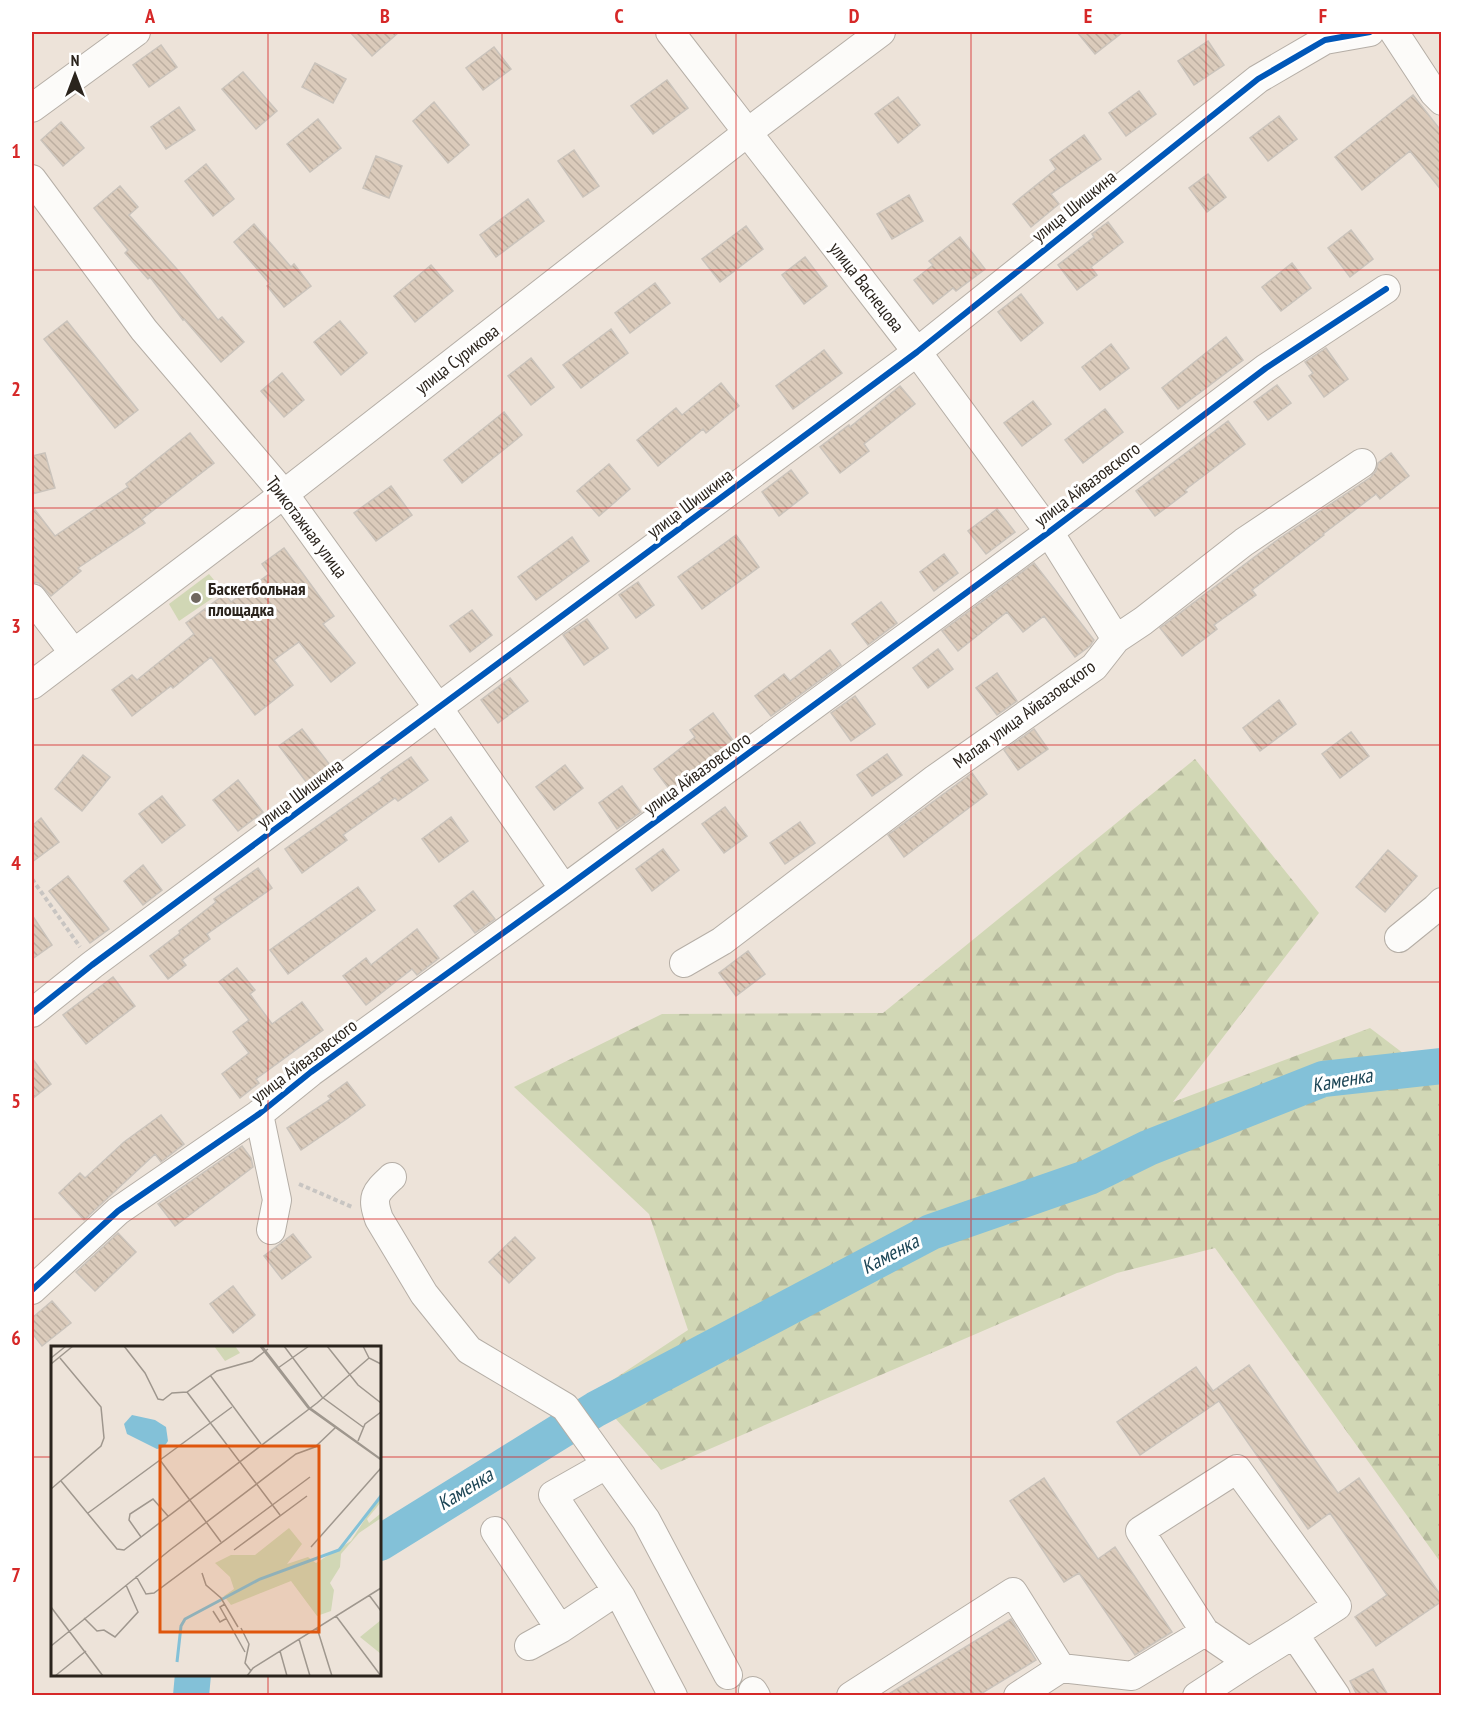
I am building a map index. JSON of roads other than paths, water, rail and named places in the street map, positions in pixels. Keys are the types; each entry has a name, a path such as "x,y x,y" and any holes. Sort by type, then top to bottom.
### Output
{"street":[{"path":"32,108 136,32"},
{"name":"улица Васнецова","path":"670,32 917,352 1049,532 1116,639"},
{"name":"улица Сурикова","path":"32,685 284,494 747,132 881,32"},
{"name":"улица Шишкина","path":"32,1013 92,965 917,352 1258,79 1325,40 1370,32"},
{"path":"1394,32 1434,93 1442,101"},
{"name":"Трикотажная улица","path":"32,179 144,330 284,494 439,709 564,889"},
{"name":"улица Айвазовского","path":"32,1290 118,1211 259,1114 311,1072 1049,532 1266,368 1386,289"},
{"name":"Малая улица Айвазовского","path":"684,963 722,941 935,779 1094,667 1116,639 1143,621 1244,542 1362,462"},
{"path":"32,598 73,652"},
{"path":"1400,938 1442,902"},
{"path":"259,1114 277,1200 271,1230"},
{"path":"392,1177 377,1191 374,1206 379,1219 424,1294 469,1350 566,1407 646,1520 728,1675"},
{"path":"606,1465 553,1495 617,1591 673,1695"},
{"path":"1197,1695 1294,1634 1337,1606 1237,1469 1140,1531 1205,1632 1249,1662"},
{"path":"495,1531 560,1629"},
{"path":"529,1646 560,1629 617,1591"},
{"path":"851,1695 1013,1592 1061,1668"},
{"path":"1018,1695 1061,1668 1132,1676 1205,1632"},
{"path":"1294,1634 1336,1695"}],"waterway":[{"name":"Каменка","path":"381,1542 596,1409 931,1232 1089,1177 1148,1148 1323,1079 1442,1066"},
{"name":"Каменка","path":"191,1696 193,1676"}],"place":[{"name":"Баскетбольная площадка","path":"196,598"}]}
